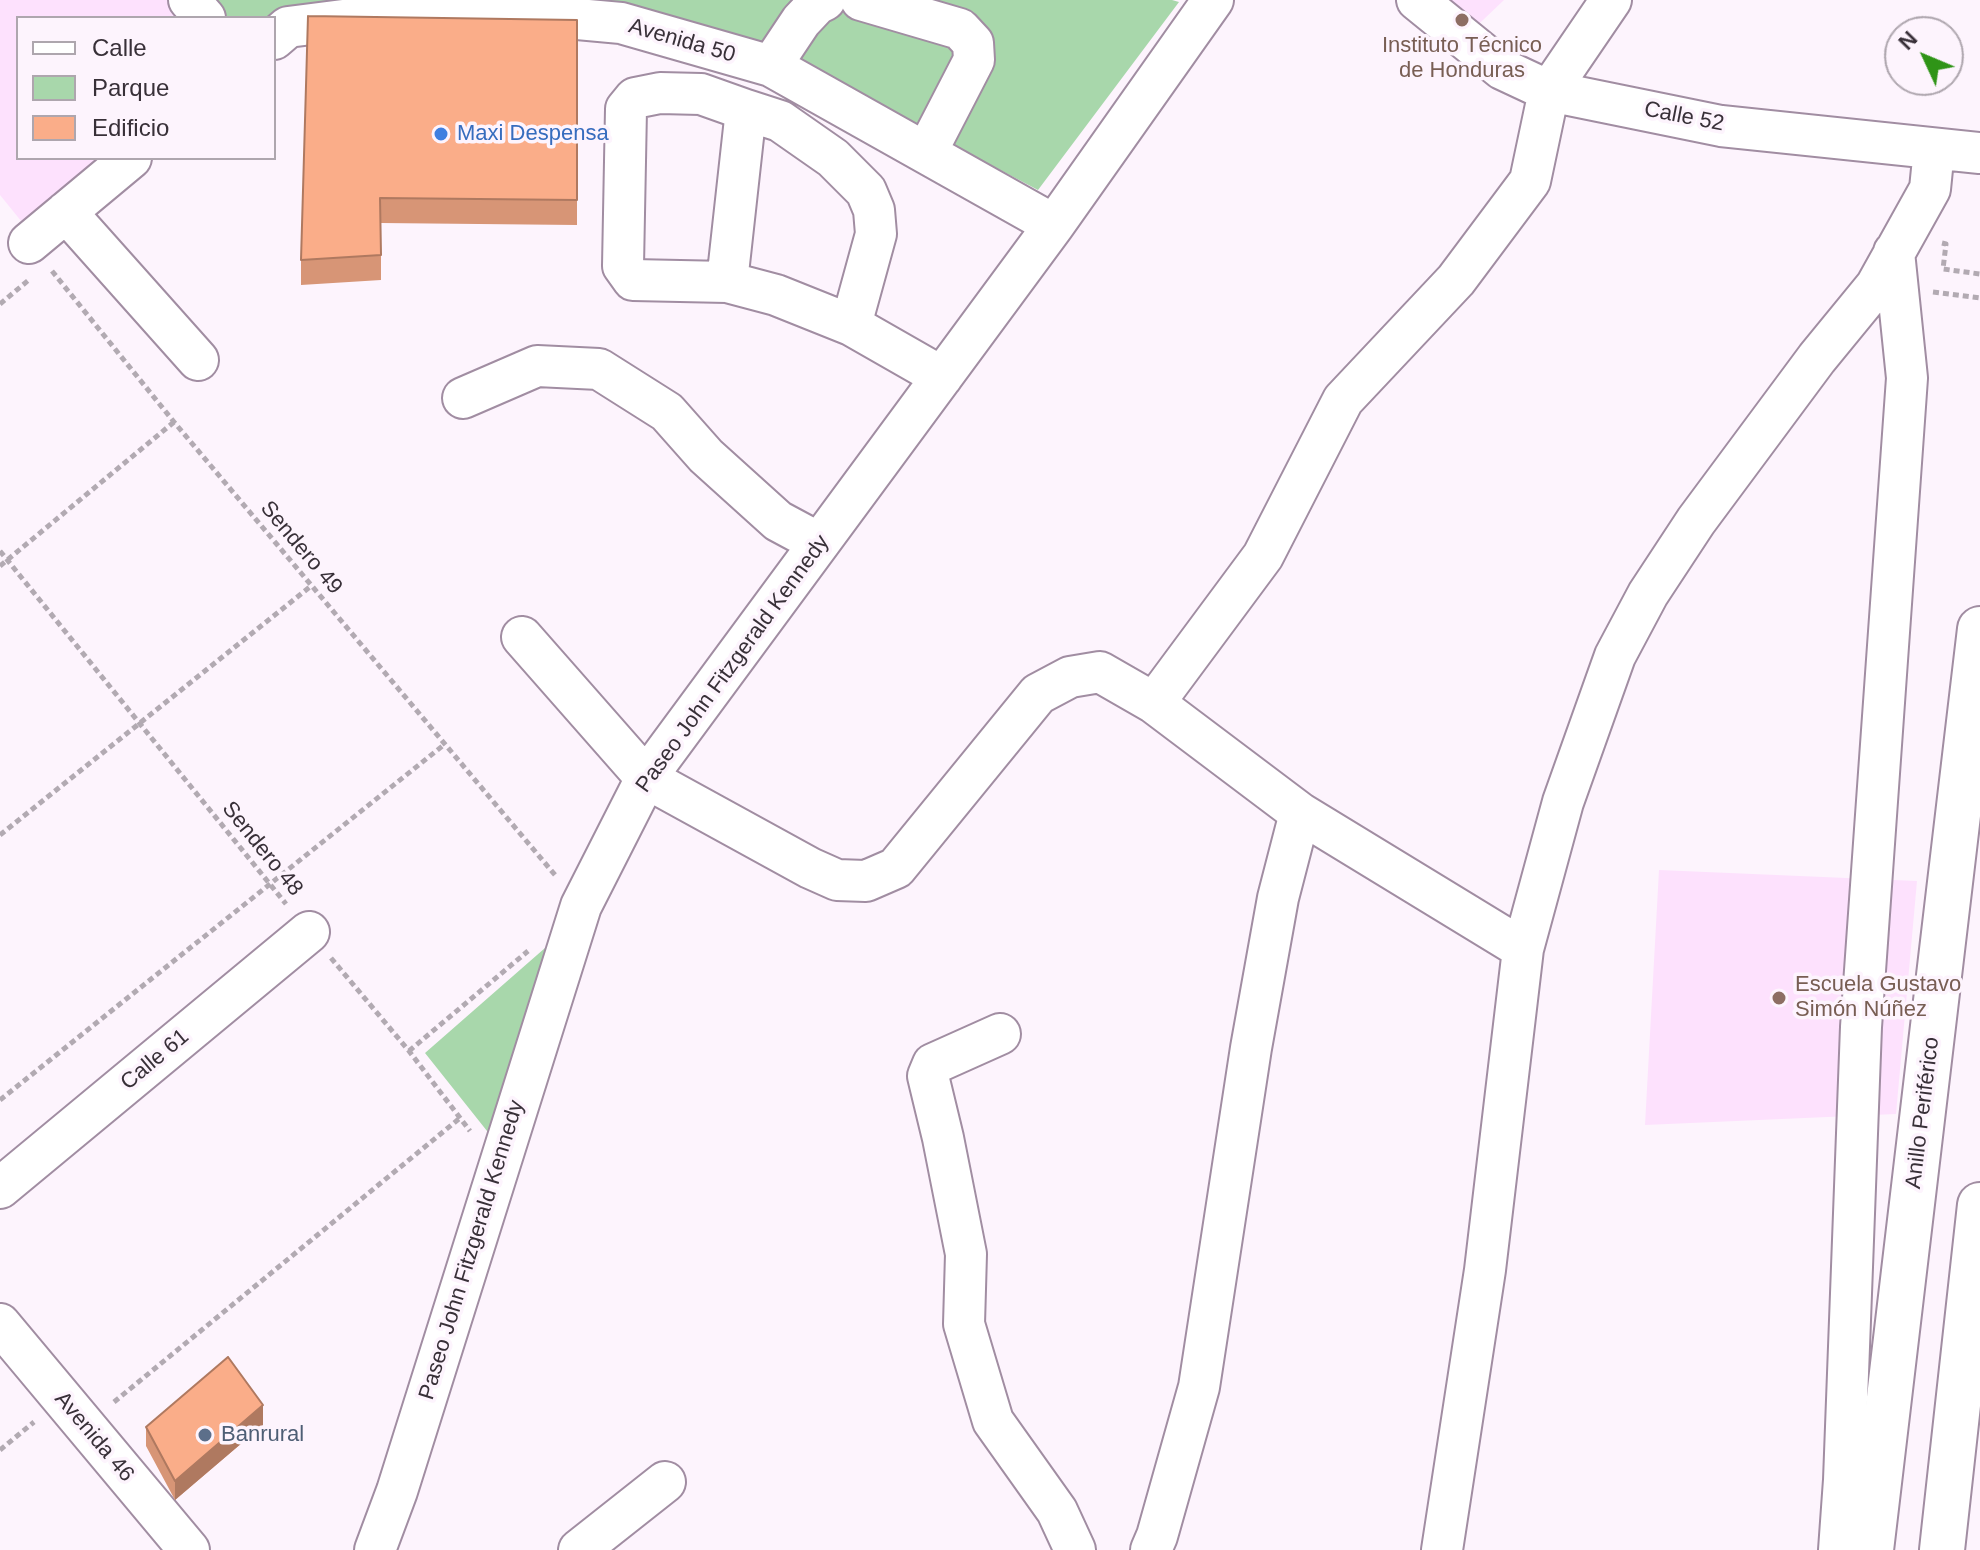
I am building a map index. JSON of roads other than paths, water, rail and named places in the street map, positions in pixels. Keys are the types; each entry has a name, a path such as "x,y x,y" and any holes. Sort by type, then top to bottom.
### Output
{"highway":[{"name":"Anillo Periférico","path":"1871,1550 1980,629"},
{"path":"1942,1550 1980,1205"}],"street":[{"path":"189,0 203,16"},
{"path":"771,66 801,21 825,0"},
{"path":"861,0 960,29 973,43 974,60 926,153"},
{"name":"Paseo John Fitzgerald Kennedy","path":"375,1550 397,1491 581,906 646,778 1054,225 1213,0"},
{"name":"Calle 52","path":"1417,0 1502,69 1549,91 1721,126 1980,153"},
{"path":"1154,703 1263,556 1343,400 1456,280 1530,181 1549,91 1611,0"},
{"name":"Avenida 50","path":"276,37 288,27 447,7 621,23 771,66 1054,225"},
{"path":"851,325 876,234 874,210 866,191 833,158 780,121 701,94 660,93 635,98 626,109 623,266 633,280 727,282 776,295 851,325 942,377"},
{"path":"727,282 746,110"},
{"path":"1442,1550 1485,1270 1523,949 1563,802 1604,685 1615,656 1648,594 1696,521 1876,286 1930,189 1934,149"},
{"path":"38,254 66,212 129,160"},
{"path":"66,212 198,360"},
{"path":"1839,1550 1861,1027 1907,378 1894,252"},
{"path":"463,398 537,366 599,369 667,412 706,456 778,521 819,543"},
{"path":"522,637 646,778 837,880 866,881 896,868 1038,694 1070,677 1100,672 1154,703 1300,813 1523,949"},
{"path":"1151,1550 1199,1387 1253,1033 1278,898 1300,813"},
{"name":"Calle 61","path":"0,1188 309,932"},
{"path":"1000,1034 933,1064 928,1076 966,1254 964,1324 993,1421 1057,1511 1075,1550"},
{"name":"Avenida 46","path":"0,1324 189,1550"},
{"path":"579,1550 665,1482"}],"place":[{"name":"Instituto Técnico de Honduras","path":"1462,20"},
{"name":"Maxi Despensa","path":"441,134"},
{"name":"Escuela Gustavo Simón Núñez","path":"1779,998"},
{"name":"Banrural","path":"205,1435"}]}
